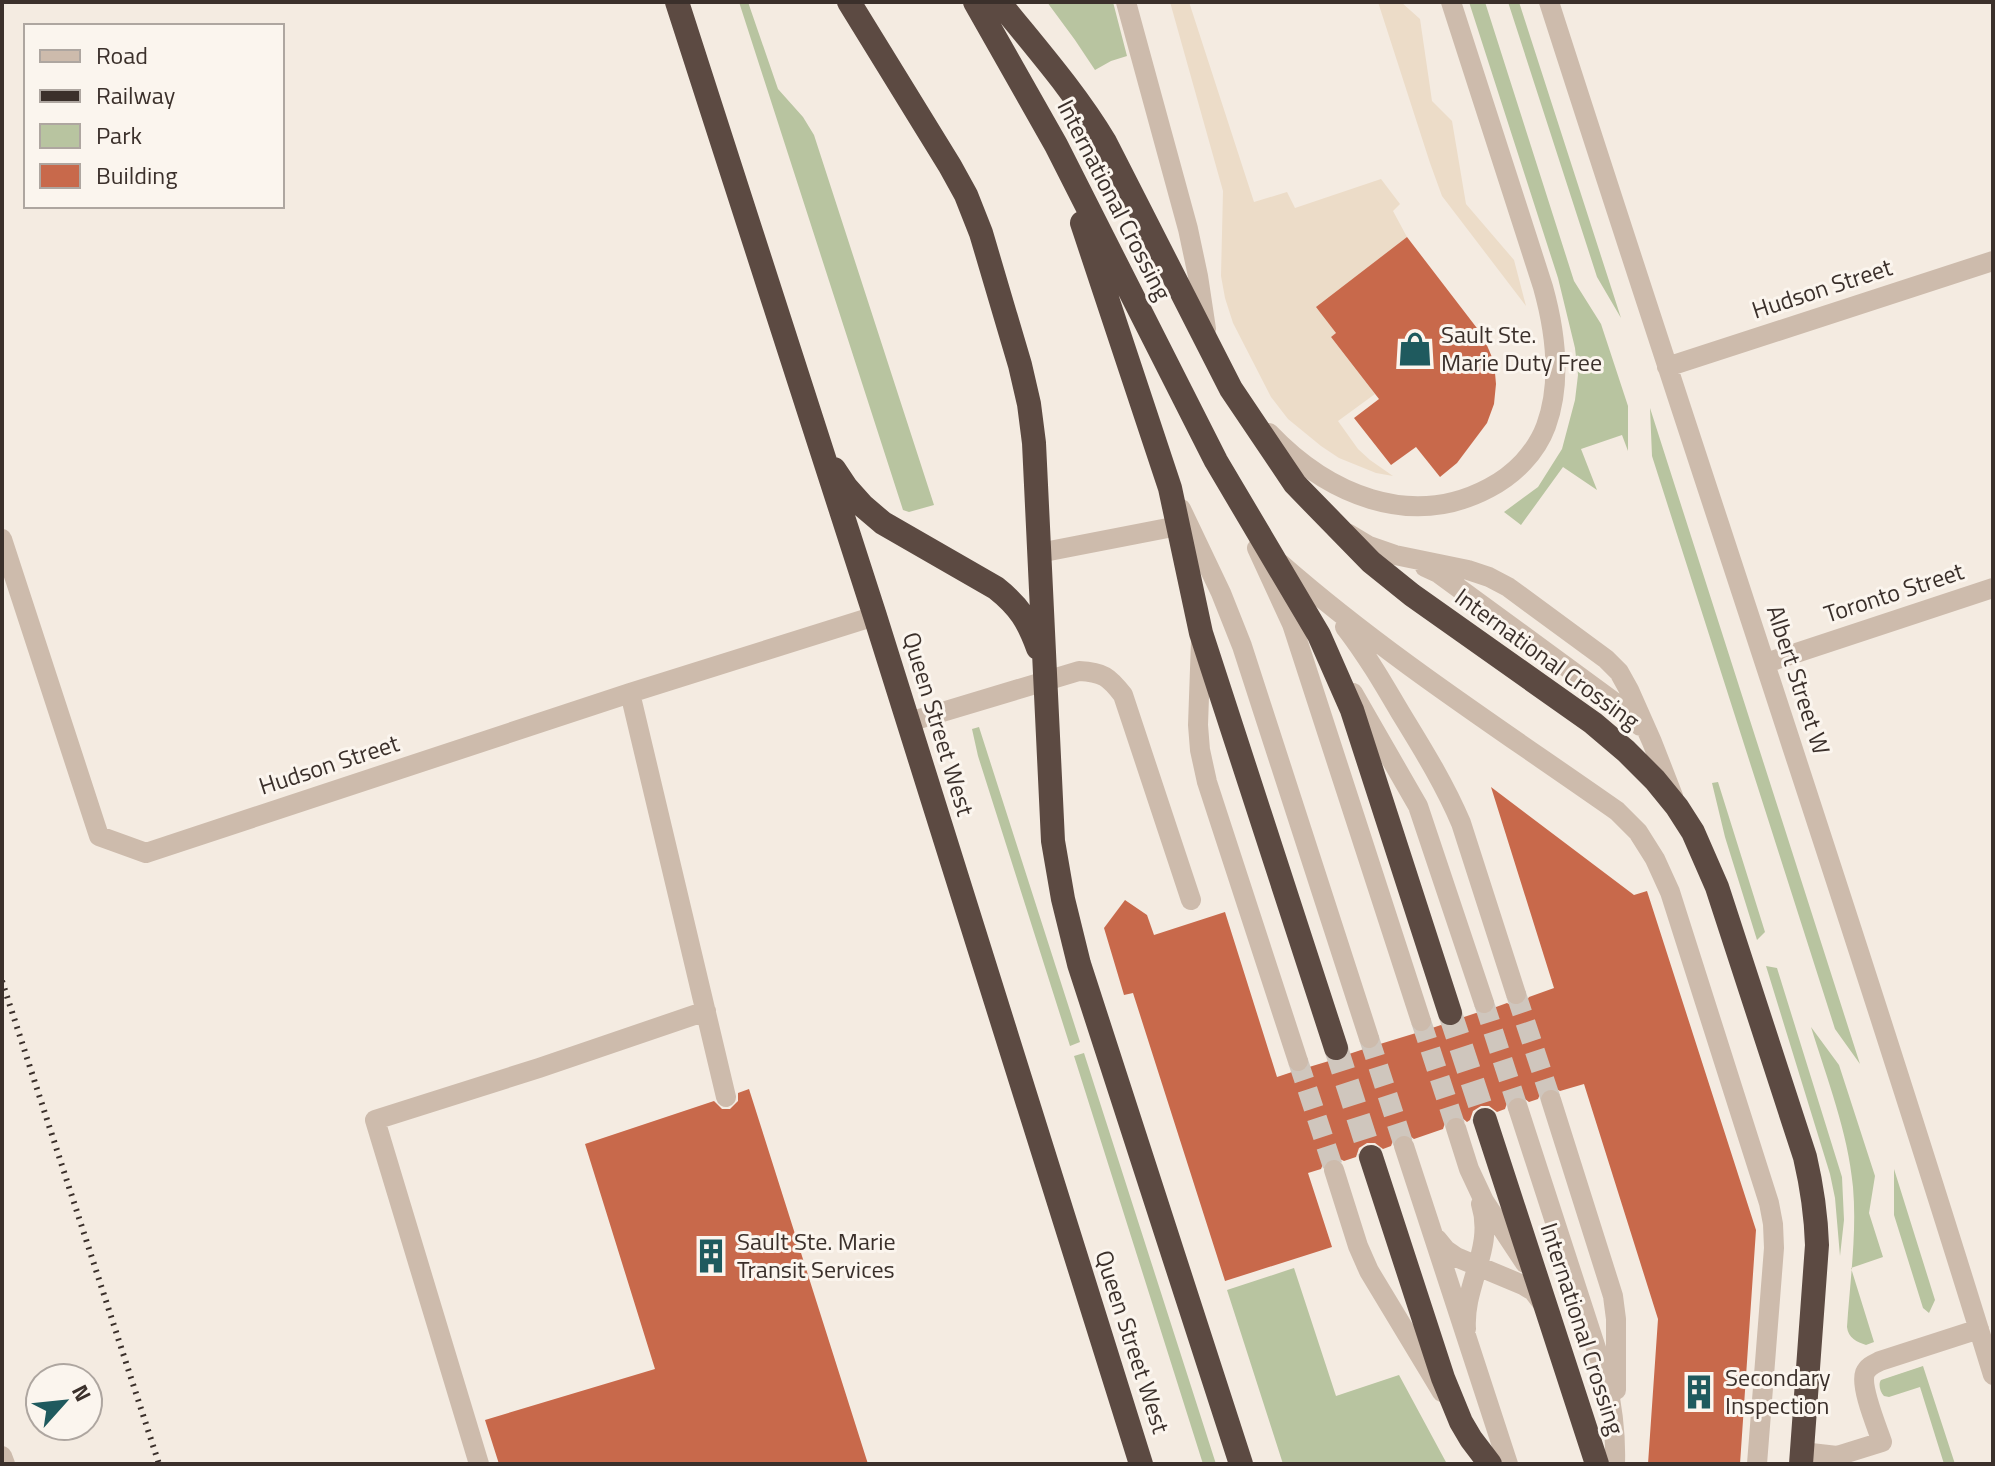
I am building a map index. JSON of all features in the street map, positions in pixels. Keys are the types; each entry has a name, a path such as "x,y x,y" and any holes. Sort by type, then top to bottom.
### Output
{"highway":[{"name":"Queen Street West","path":"677,2 909,722 1141,1464"},
{"path":"849,2 966,195 981,233 1020,365 1034,443 1053,841 1063,899 1079,964 1241,1464"},
{"name":"International Crossing","path":"975,2 1056,145 1216,461 1319,635 1352,710 1450,1013"},
{"name":"International Crossing","path":"999,2 1073,93 1098,130 1231,389 1295,484 1371,562 1412,595 1593,723 1626,751 1655,780 1693,832 1717,887 1812,1186 1817,1245 1802,1458"},
{"path":"1056,145 1170,488 1201,633 1336,1048"},
{"path":"817,439 846,487 883,523 996,588 1011,600 1031,628 1045,680"},
{"name":"International Crossing","path":"1485,1120 1597,1464"},
{"path":"1371,1157 1443,1378 1461,1422 1490,1464"}],"street":[{"path":"1126,2 1188,229 1211,348"},
{"path":"1231,389 1281,446 1306,467 1364,498 1393,505 1435,507 1479,493 1501,482 1520,466 1537,445 1552,402 1555,352 1552,319 1451,2"},
{"name":"Albert Street W","path":"1549,2 1766,663 1993,1375"},
{"name":"Hudson Street","path":"1667,367 1993,261"},
{"path":"1216,461 1292,624 1421,1021"},
{"path":"1170,488 1221,593 1242,646 1369,1038"},
{"path":"1331,523 1369,546 1438,573 1621,707 1652,742"},
{"path":"1039,553 1178,526"},
{"name":"Hudson Street","path":"2,539 99,836 146,853 630,693 875,616"},
{"path":"1395,555 1489,577 1521,596 1606,659 1619,672 1652,742 1677,807"},
{"path":"1274,557 1373,639 1617,811 1638,832 1655,859 1670,892 1769,1203 1773,1224 1774,1248 1757,1464"},
{"name":"Toronto Street","path":"1766,663 1993,588"},
{"path":"1325,602 1362,649 1451,800 1516,994"},
{"path":"1201,633 1198,725 1202,760 1298,1061"},
{"name":"International Crossing","path":"1319,635 1418,806 1484,1003"},
{"path":"909,722 1079,671 1094,672 1111,679 1123,695 1191,900"},
{"path":"630,693 726,1097"},
{"path":"479,1464 375,1120 706,1011"},
{"path":"1551,1100 1613,1296 1616,1319 1616,1437"},
{"name":"International Crossing","path":"1518,1108 1606,1379 1614,1415 1615,1464"},
{"path":"1456,1128 1486,1226 1467,1309 1467,1340"},
{"path":"1404,1146 1508,1464"},
{"path":"1469,1169 1484,1201 1521,1254 1544,1302"},
{"path":"1334,1170 1369,1271 1461,1422"},
{"path":"1429,1225 1446,1250 1533,1291 1544,1302"},
{"path":"1802,1458 1837,1456 1882,1442 1865,1388 1864,1377 1869,1367 1979,1329"},
{"path":"2,1456 5,1464"}],"green space":[{"path":"739,2 748,2 778,89 803,117 814,135 934,505 909,512 903,510"},
{"path":"1047,2 1113,2 1127,56 1095,70"},
{"path":"1469,2 1485,2 1574,281 1601,324 1628,406 1628,451 1622,435 1581,449 1597,490 1563,467 1521,525 1504,512 1538,487 1562,449 1578,375 1575,348 1558,278"},
{"path":"1508,2 1519,2 1621,318 1597,277"},
{"path":"1650,408 1860,1064 1835,1029 1652,456"},
{"path":"979,727 1080,1042 1070,1046 978,756 972,729"},
{"path":"1718,782 1765,932 1757,940 1725,837 1712,783"},
{"path":"1766,966 1777,968 1842,1177 1844,1220 1840,1256 1830,1174"},
{"path":"1811,1027 1839,1065 1875,1176 1869,1213 1883,1257 1852,1268 1854,1204 1847,1146"},
{"path":"1084,1053 1216,1464 1203,1464 1074,1056"},
{"path":"1894,1169 1935,1300 1929,1313 1923,1308 1894,1215"},
{"path":"1294,1268 1336,1396 1399,1375 1447,1464 1283,1464 1227,1290"},
{"path":"1852,1270 1874,1342 1866,1345 1851,1337 1847,1327"},
{"path":"1923,1366 1955,1464 1944,1464 1920,1387 1889,1397 1884,1396 1881,1390 1881,1380"}],"shaded area":[{"path":"1170,2 1189,2 1254,202 1287,192 1295,208 1381,179 1400,204 1393,211 1407,237 1317,307 1336,333 1331,337 1375,394 1338,421 1358,449 1393,476 1376,473 1339,458 1288,419 1271,397 1233,323 1221,276 1223,191"},
{"path":"1378,2 1401,2 1420,19 1432,101 1452,121 1466,204 1514,260 1526,306 1442,196"}],"building":[{"name":"Sault Ste. Marie Duty Free","path":"1407,237 1483,336 1494,362 1494,404 1487,423 1457,463 1440,477 1416,447 1391,465 1354,418 1379,399 1331,337 1336,333 1316,307"},
{"path":"1491,787 1634,895 1647,891 1756,1230 1740,1464 1648,1464 1658,1319 1584,1084 1560,1091 1546,1088 1538,1099 1529,1102 1515,1096 1508,1100 1505,1109 1497,1112 1489,1106 1481,1106 1473,1111 1467,1122 1453,1115 1446,1120 1443,1129 1414,1139 1401,1134 1394,1138 1391,1146 1383,1149 1375,1143 1367,1143 1359,1148 1356,1157 1344,1161 1329,1158 1321,1169 1308,1173 1332,1247 1225,1281 1133,993 1124,995 1104,928 1125,900 1147,915 1154,935 1225,912 1277,1077 1292,1072 1301,1074 1309,1067 1329,1061 1340,1062 1347,1059 1349,1054 1364,1049 1374,1050 1380,1044 1416,1033 1424,1034 1441,1025 1454,1027 1461,1024 1464,1017 1476,1013 1487,1015 1507,1003 1514,1007 1521,1006 1529,997 1554,988"},
{"name":"Sault Ste. Marie Transit Services","path":"749,1089 868,1464 499,1464 485,1420 655,1369 585,1144 714,1101 722,1109 730,1109 738,1101 738,1093"}],"tunnel":[{"path":"1516,994 1551,1100"},
{"path":"1484,1003 1518,1108"},
{"path":"1450,1013 1485,1120"},
{"path":"1421,1021 1456,1128"},
{"path":"1369,1038 1404,1146"},
{"path":"1336,1048 1371,1157"},
{"path":"1298,1061 1334,1170"}],"railway":[{"path":"2,981 159,1464"}],"place":[{"name":"Sault Ste. Marie Duty Free","path":"1415,349"},
{"name":"Sault Ste. Marie Transit Services","path":"711,1256"},
{"name":"Secondary Inspection","path":"1699,1392"}]}
